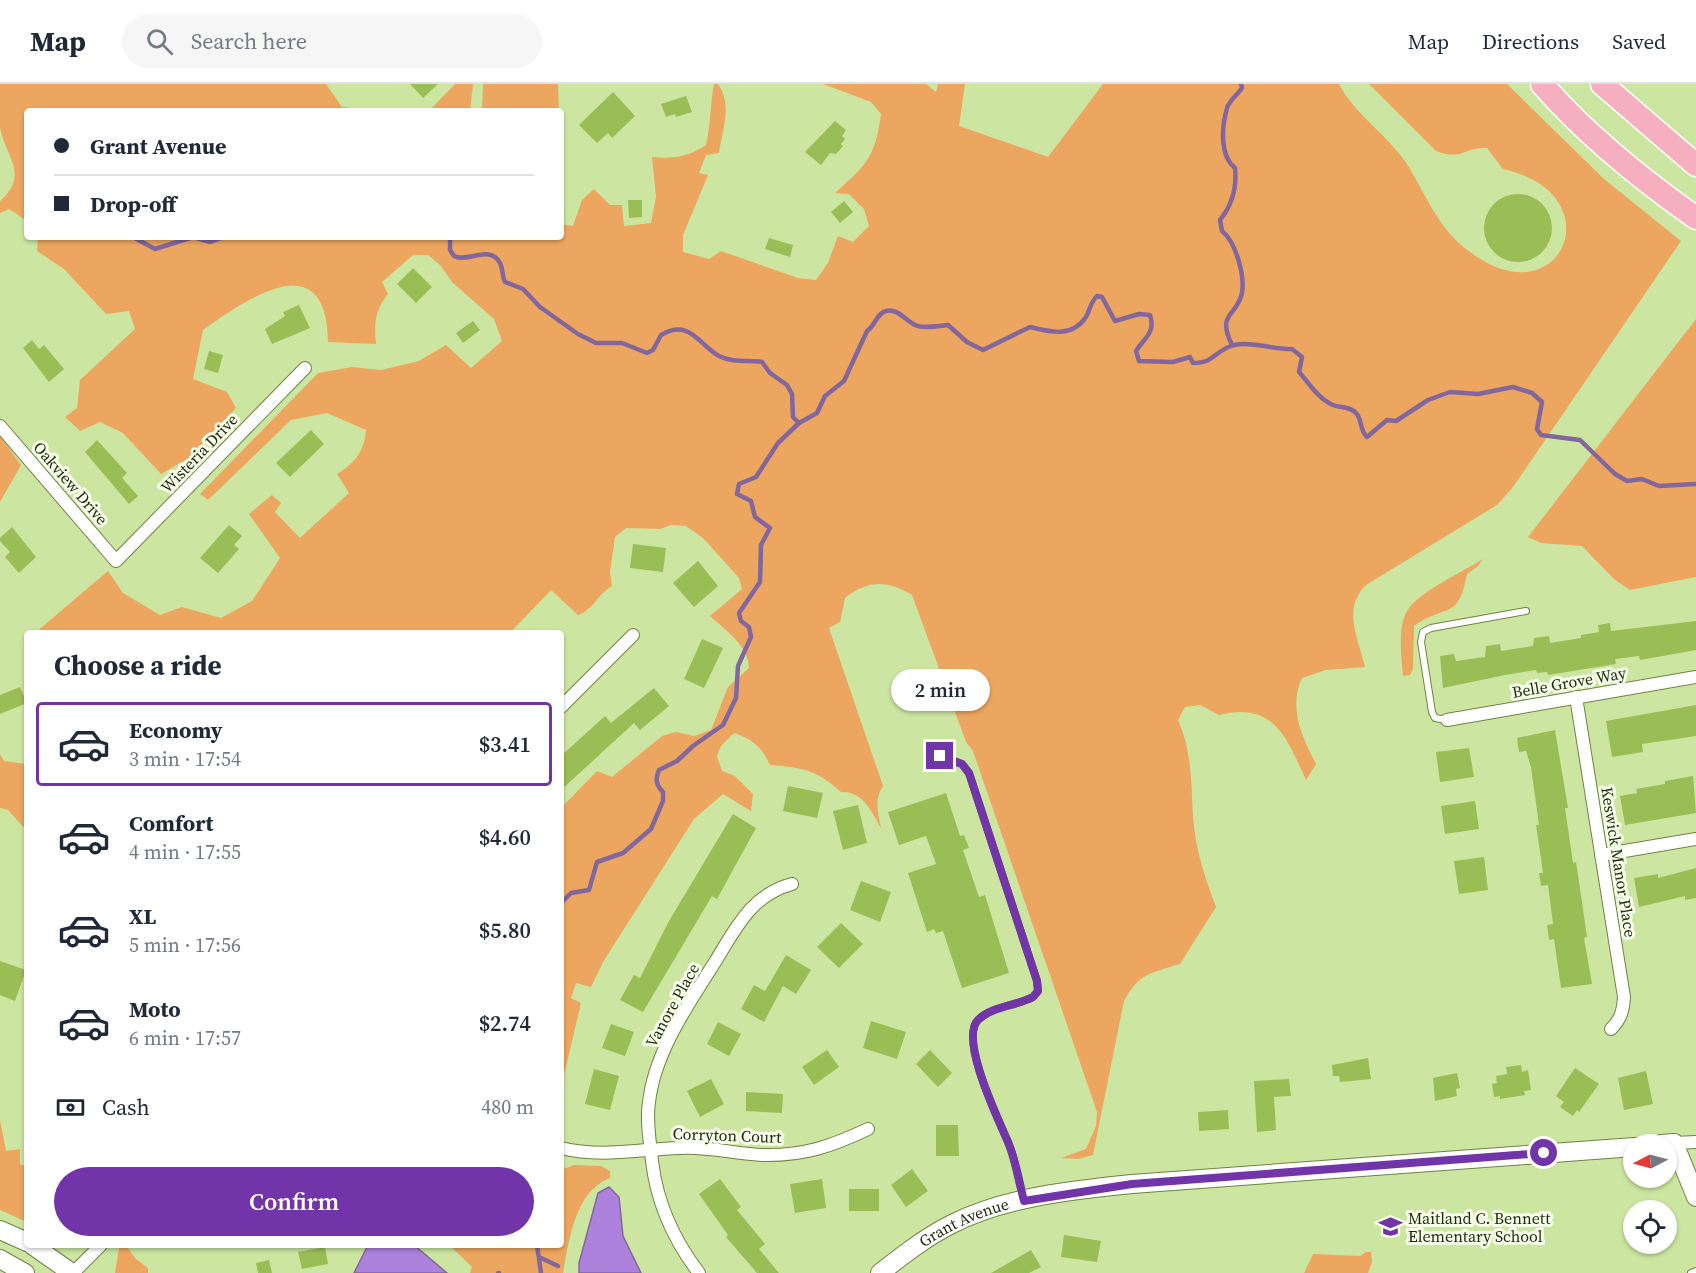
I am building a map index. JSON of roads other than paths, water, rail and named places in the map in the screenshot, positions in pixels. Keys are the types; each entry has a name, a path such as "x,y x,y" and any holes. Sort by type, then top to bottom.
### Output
{"highway":[{"path":"1542,84 1585,128 1626,164 1696,218"},
{"path":"1602,84 1696,165"}],"street":[{"name":"Wisteria Drive","path":"116,561 304,368"},
{"name":"Oakview Drive","path":"0,426 116,561"},
{"path":"564,704 633,635"},
{"name":"Belle Grove Way","path":"1447,720 1696,677"},
{"name":"Keswick Manor Place","path":"1576,698 1624,997 1619,1022 1611,1029"},
{"path":"1601,855 1696,839"},
{"name":"Vanore Place","path":"699,1273 670,1230 661,1205 651,1150 649,1100 664,1052 678,1022 746,911 771,891 792,884"},
{"name":"Corryton Court","path":"564,1148 596,1153 682,1148 762,1155 791,1154 831,1146 868,1129"},
{"path":"1677,1143 1696,1142"},
{"name":"Grant Avenue","path":"880,1273 928,1236 954,1222 991,1208 1024,1201 1132,1184 1623,1148"},
{"path":"1677,1161 1696,1197"},
{"path":"0,1230 24,1241"},
{"path":"36,1248 72,1273 98,1248"},
{"path":"0,1259 26,1273"}],"lane":[{"path":"1447,720 1435,718 1432,712 1421,642 1424,632 1431,628 1526,611"},
{"path":"940,756 962,764 969,773 1037,981 1038,991 1033,997 988,1013 977,1021 971,1035 991,1103 1009,1144 1024,1201"},
{"path":"1691,1273 1696,1271"}],"waterway":[{"path":"1232,345 1226,326 1227,320 1239,301 1243,286 1235,251 1222,231 1220,220 1231,202 1235,182 1235,168 1226,156 1224,148 1225,115 1228,105 1242,88 1241,84"},
{"path":"138,240 155,249 184,240"},
{"path":"203,240 210,242 216,240"},
{"path":"450,240 450,250 454,256 460,258 485,254 496,258 501,265 505,282 523,289 540,307 578,334 596,343 622,343 647,353 653,350 661,335 679,330 687,331 724,358 762,362 770,373 787,385 792,394 793,417 799,423"},
{"path":"564,900 571,893 589,890 597,862 623,853 651,829 663,801 663,792 657,782 659,770 677,761 693,746 723,725 736,698 738,666 751,637 749,627 741,621 739,613 760,582 761,545 770,528 755,517 751,501 737,494 739,484 756,477 778,443 799,423 817,413 825,396 844,381 867,331 883,312 894,311 919,326 948,325 967,342 983,350 1030,327 1053,332 1074,328 1086,317 1097,296 1102,297 1115,321 1139,314 1150,315 1150,331 1136,351 1139,361 1173,362 1190,357 1193,363 1200,363 1225,348 1238,344 1292,349 1302,357 1299,372 1313,389 1329,403 1349,408 1355,412 1367,437 1387,420 1396,421 1428,400 1450,392 1478,394 1513,387 1532,393 1542,402 1537,429 1541,435 1580,440 1615,474 1627,481 1642,479 1659,486 1696,484"},
{"path":"537,1248 541,1273"},
{"path":"541,1258 558,1266"}],"place":[{"name":"Maitland C. Bennett Elementary School","path":"1390,1227"}]}
